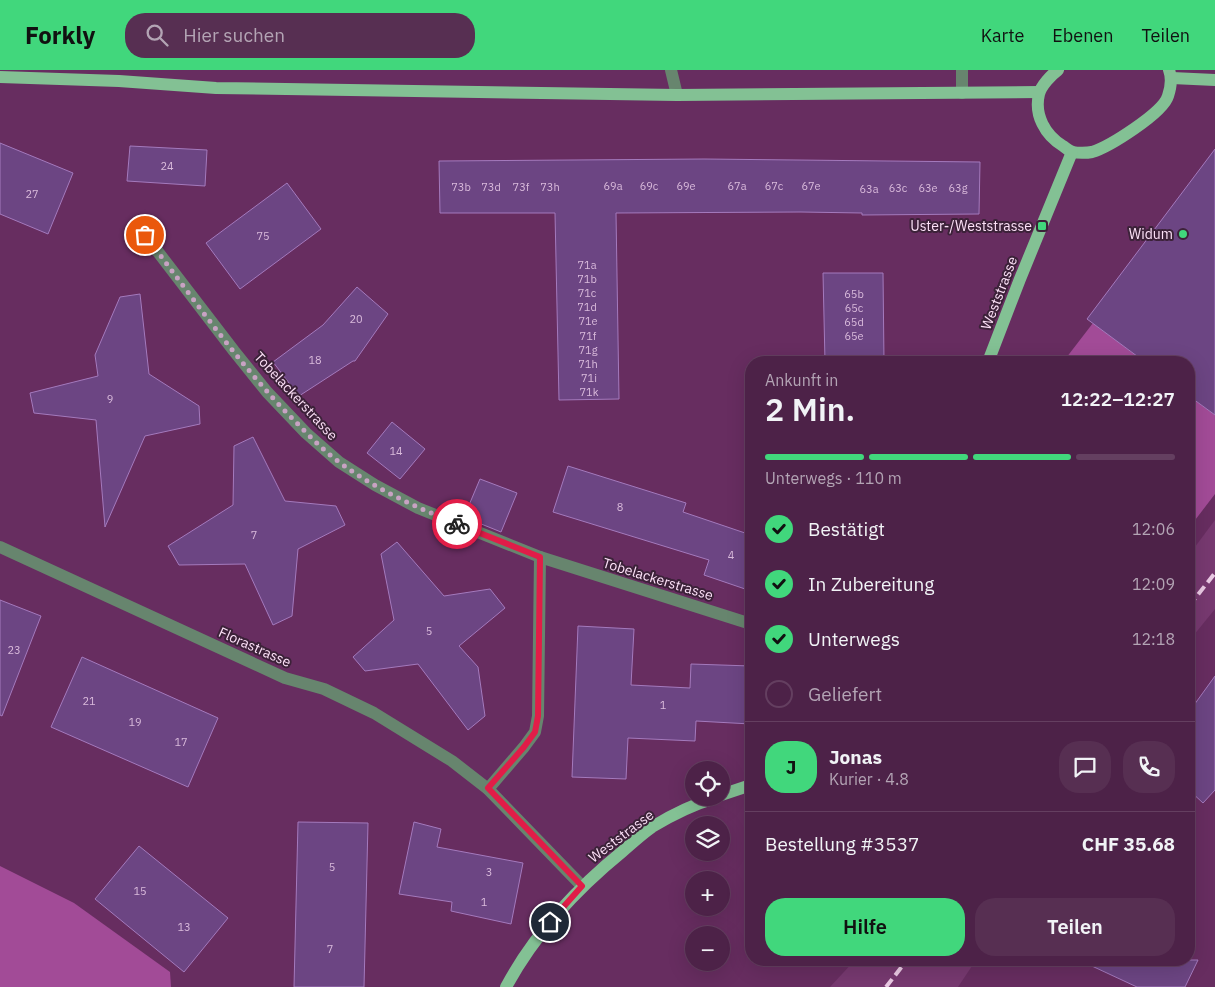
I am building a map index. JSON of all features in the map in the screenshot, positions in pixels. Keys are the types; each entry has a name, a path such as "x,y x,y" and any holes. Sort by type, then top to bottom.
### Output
{"main road":[{"path":"1058,70 1052,74 1039,92 1038,110 1043,127 1055,141 1072,152 1091,152 1116,142 1156,112 1168,98 1170,74 1215,80"},
{"path":"0,77 120,81 216,88 676,95 1039,92"},
{"name":"Weststrasse","path":"990,356 1072,152"},
{"path":"730,792 745,786"},
{"name":"Weststrasse","path":"506,987 517,966 540,932 582,886 652,827 695,806"}],"street":[{"path":"671,70 676,95"},
{"path":"962,70 962,93"},
{"name":"Tobelackerstrasse","path":"145,235 267,392 306,433 339,462 375,485 418,508 540,557 745,622"},
{"name":"Florastrasse","path":"0,547 285,678 324,689 374,713 432,747 488,788 582,886"},
{"path":"488,788 535,732 538,716 540,557"}],"shaded area":[{"path":"1093,323 1137,356 1068,356"},
{"path":"1195,400 1215,415 1215,494 1195,520"},
{"path":"1215,520 1215,609 1195,634 1195,547"},
{"path":"0,866 74,903 170,972 171,987 0,987"},
{"path":"849,966 972,966 958,987 830,987"}],"building":[{"path":"0,143 73,173 48,234 0,214"},
{"path":"130,146 207,150 205,186 127,181"},
{"name":"Widum","path":"1215,149 1215,415 1195,400 1195,356 1137,356 1087,319"},
{"path":"704,159 980,162 979,214 862,215 862,213 801,212 616,213 619,399 559,400 555,213 440,213 439,161"},
{"path":"287,183 321,229 240,289 206,243"},
{"path":"823,273 883,273 884,356 825,356"},
{"path":"357,287 388,314 355,361 299,396 273,362 323,325"},
{"path":"140,294 149,374 199,406 200,424 145,436 105,527 96,420 34,413 30,393 98,376 95,355 120,297"},
{"path":"392,422 425,449 400,479 367,453"},
{"path":"253,437 285,501 336,506 345,525 298,549 292,616 273,625 245,564 179,565 168,546 233,505 234,446"},
{"path":"568,466 686,503 683,512 745,533 745,589 704,575 709,560 553,512"},
{"path":"480,479 517,493 501,532 464,517"},
{"path":"397,542 444,596 490,589 505,608 459,646 478,667 485,716 468,730 418,664 365,671 353,657 394,620 381,554"},
{"path":"0,600 41,616 2,716 0,715"},
{"path":"578,626 634,629 631,685 690,688 691,664 745,666 745,724 696,721 695,741 628,738 626,779 572,777"},
{"path":"82,657 218,718 188,787 51,727"},
{"path":"1215,676 1215,790 1203,803 1195,796 1195,704"},
{"path":"298,822 368,823 364,987 294,987"},
{"path":"414,822 441,829 437,847 523,863 511,924 451,911 452,902 399,894"},
{"path":"139,846 228,918 184,972 95,899"},
{"path":"1195,960 1198,960 1185,987 1137,987 1092,966 1195,966"}],"railway":[{"path":"1195,598 1215,573"},
{"path":"886,987 902,966"}],"way so far":[{"path":"145,235 267,392 306,433 339,462 375,485 418,508 457,524"}],"place":[{"name":"Uster-/Weststrasse","path":"1042,226"},
{"name":"Widum","path":"1183,234"}],"route":[{"path":"457,524 540,557 538,716 535,732 488,788 582,886 550,922"}]}
